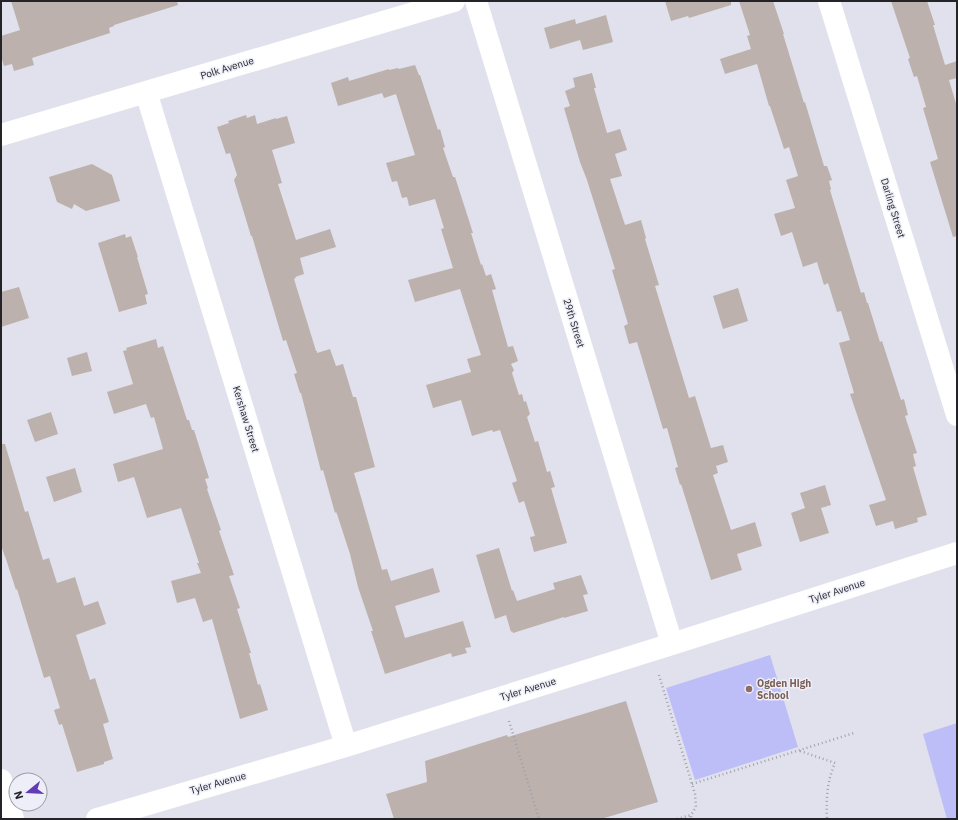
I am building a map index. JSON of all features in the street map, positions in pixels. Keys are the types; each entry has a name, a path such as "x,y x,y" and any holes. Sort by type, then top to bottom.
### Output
{"street":[{"name":"Polk Avenue","path":"1,135 454,1"},
{"name":"29th Street","path":"476,1 672,644"},
{"name":"Darling Street","path":"830,1 957,415"},
{"name":"Kershaw Street","path":"146,92 346,746"},
{"name":"Tyler Avenue","path":"111,817 346,746 957,553"},
{"path":"1,780 13,819"}],"path":[{"path":"659,675 695,794 696,807 691,815 691,819"},
{"path":"509,721 539,819"},
{"path":"692,784 854,733"},
{"path":"799,750 835,763 830,774 826,802 827,819"},
{"path":"677,819 691,815"}],"shaded area":[{"path":"770,655 798,747 695,780 666,688"},
{"path":"957,723 957,819 947,819 923,734"}],"building":[{"path":"11,1 177,1 178,5 114,25 109,28 110,33 32,58 34,65 14,71 12,64 4,66 1,56 1,36 20,30"},
{"path":"665,1 731,1 731,5 689,18 688,16 671,21"},
{"path":"739,1 773,1 824,166 827,166 832,180 829,181 830,190 861,293 864,292 901,400 904,399 908,415 905,416 917,453 913,454 916,466 913,467 927,515 917,518 918,522 895,529 893,521 876,526 869,505 886,500 850,394 854,393 839,343 850,340 841,311 837,312 828,283 824,285 817,262 803,267 792,232 781,236 774,214 795,208 786,180 798,176 789,147 784,149 769,106 757,64 725,74 720,59 751,49 747,36 750,35"},
{"path":"891,1 927,1 935,25 933,25 945,65 957,61 957,78 949,80 957,107 957,236 953,237 930,162 938,159 923,108 926,107 917,76 914,77 908,59 910,58"},
{"path":"606,15 613,42 583,50 580,40 550,49 544,28 575,19 576,24"},
{"path":"415,65 420,75 438,130 440,129 445,147 443,148 453,177 455,177 473,233 471,233 481,265 482,264 486,276 491,274 496,289 492,290 508,347 513,346 518,361 511,364 514,370 512,373 519,395 522,394 524,402 526,401 530,414 527,417 535,442 538,441 547,472 550,471 555,487 551,488 567,543 534,552 530,537 535,536 524,501 519,503 512,483 517,481 500,430 493,432 492,430 472,436 461,400 433,408 426,385 471,372 467,359 481,355 460,289 415,302 408,280 453,268 441,229 444,228 435,199 409,206 407,197 402,198 397,181 392,182 386,163 415,155 396,94 384,98 382,93 338,106 331,83 348,77 349,81 389,69 399,69"},
{"path":"592,73 596,88 594,88 607,133 620,129 627,150 615,154 622,176 610,179 625,225 641,220 645,239 659,285 655,286 689,398 695,396 711,448 723,445 728,462 716,466 718,473 713,475 731,530 755,522 762,546 737,554 742,570 711,580 675,468 678,467 667,428 663,429 637,342 629,344 624,326 628,324 612,270 615,269 564,108 570,106 565,91 575,87 573,78"},
{"path":"246,115 247,118 255,115 257,124 287,116 295,143 272,150 282,183 278,184 296,240 330,229 336,247 300,258 304,274 295,277 296,278 294,279 317,353 330,349 336,366 343,364 353,397 356,397 375,467 354,473 382,570 387,569 391,581 433,568 440,592 395,606 405,638 463,621 471,647 465,648 467,653 452,657 451,653 385,674 371,631 373,631 358,587 350,554 337,514 336,512 335,513 323,470 321,471 301,393 294,374 297,373 286,340 283,341 234,180 237,175 230,153 226,154 217,127 229,123 228,121"},
{"path":"92,164 112,175 120,201 86,211 74,204 72,209 57,202 49,177"},
{"path":"125,234 126,238 131,236 148,294 145,295 147,304 119,312 98,243"},
{"path":"19,287 29,318 1,327 1,292"},
{"path":"738,288 748,321 723,329 713,296"},
{"path":"156,339 158,348 163,346 187,420 189,420 192,430 194,430 209,478 205,479 207,489 234,575 229,576 240,608 237,609 251,653 249,653 258,685 260,684 268,710 240,719 212,619 203,622 195,598 177,603 171,581 201,573 181,508 147,518 134,477 118,482 113,464 163,449 154,417 151,418 146,404 114,414 107,392 133,384 123,351 127,350 126,348"},
{"path":"87,352 92,371 72,376 67,358"},
{"path":"51,412 58,434 35,442 27,420"},
{"path":"1,444 5,444 25,512 28,511 43,560 49,558 57,583 75,577 84,606 98,601 106,624 76,635 90,680 95,678 109,722 103,724 113,759 104,762 104,764 77,772 62,724 59,725 54,710 60,708 50,676 44,678 17,589 16,590 1,545"},
{"path":"75,468 82,492 54,502 46,477"},
{"path":"825,485 831,505 821,508 829,533 800,542 791,513 805,508 800,493"},
{"path":"499,548 512,591 513,590 517,601 555,589 553,583 581,575 588,594 583,595 588,611 513,633 512,631 511,632 506,615 495,619 476,555"},
{"path":"626,701 658,802 601,819 394,819 386,794 427,782 425,761 507,735 508,737"}],"place":[{"name":"Ogden High School","path":"749,689"}]}
